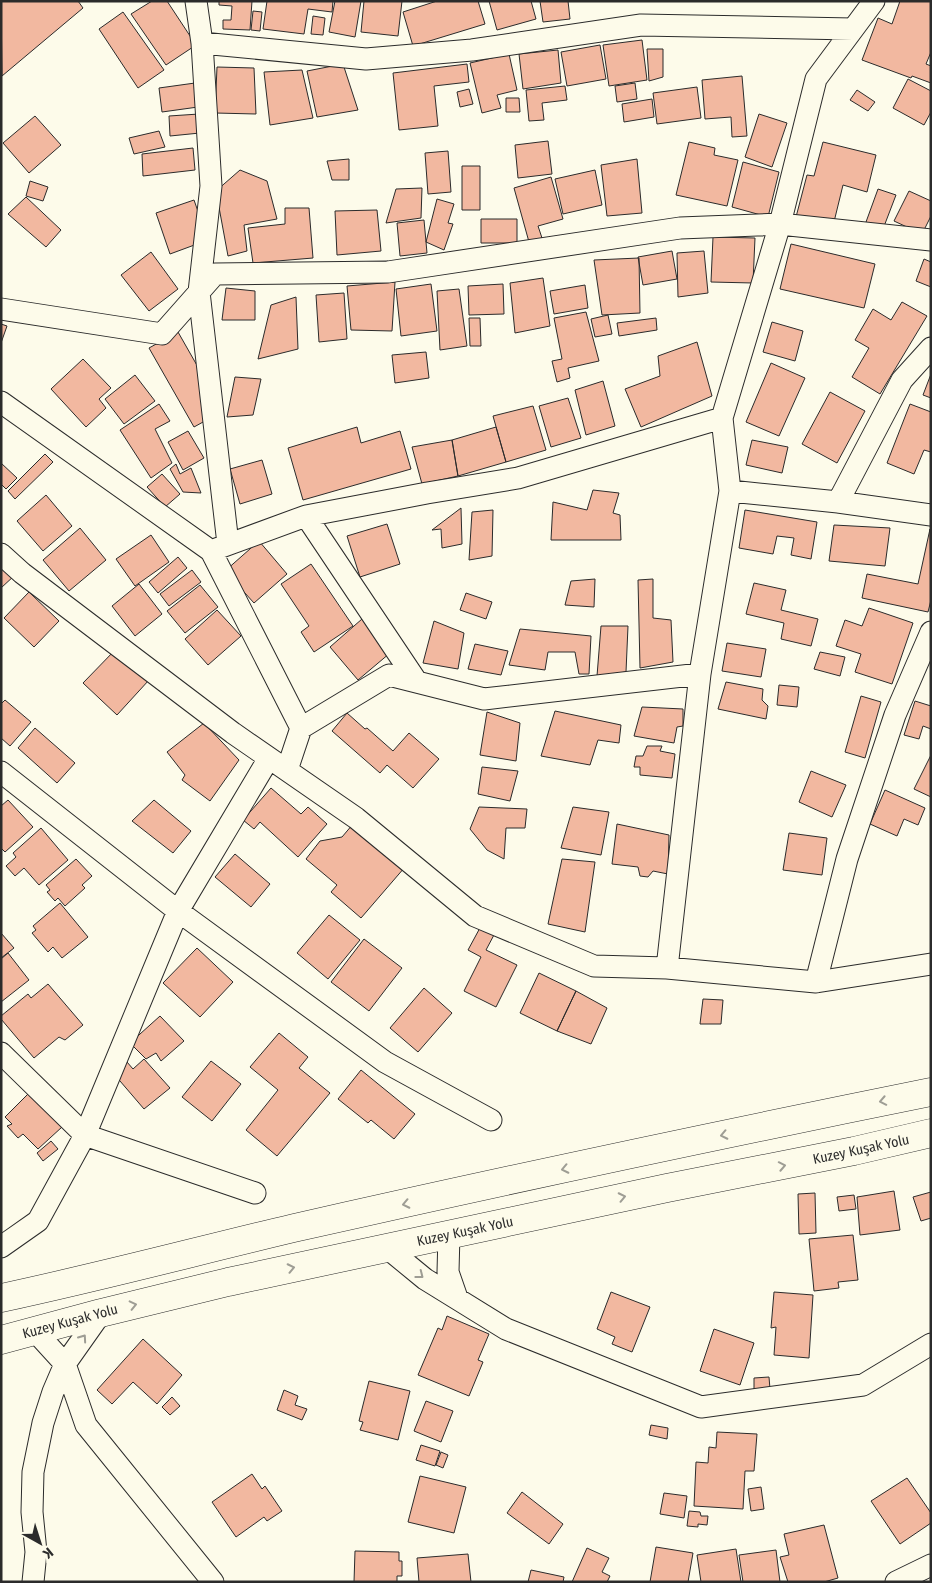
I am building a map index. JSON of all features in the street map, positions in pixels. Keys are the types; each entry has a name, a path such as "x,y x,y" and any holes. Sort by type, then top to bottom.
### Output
{"main road":[{"path":"1,1298 61,1286 294,1229 642,1152 931,1092"},
{"name":"Kuzey Kuşak Yolu","path":"1,1340 101,1312 386,1247 854,1151 931,1133"}],"street":[{"path":"196,1 202,43 211,186 199,292 220,547 301,728"},
{"path":"667,968 700,674 730,491 722,418 780,224 816,80 874,1"},
{"path":"202,43 366,59 472,50 640,25 853,29"},
{"path":"1,309 162,334 215,274 388,272 680,228 780,224 931,240"},
{"path":"838,502 902,380 931,348"},
{"path":"1,402 220,547"},
{"path":"220,547 306,516 518,478 722,418"},
{"path":"730,491 838,502 931,515"},
{"path":"306,516 417,682"},
{"path":"1,554 30,579 234,733 356,818 475,916 594,966 667,968 816,982 931,964"},
{"path":"816,982 847,859 895,715 931,632"},
{"path":"287,770 301,728 389,676 484,698 700,674"},
{"path":"1,1247 38,1220 86,1135 178,911 269,758"},
{"path":"1,772 178,911 385,1062 491,1120"},
{"path":"1,1053 86,1135 255,1193"},
{"path":"449,1234 448,1272 457,1298"},
{"path":"386,1247 425,1279 506,1329 701,1408 863,1385 931,1344"},
{"path":"33,1582 36,1552 32,1512 33,1472 43,1423 65,1364 101,1312"},
{"path":"34,1330 65,1364 86,1425 213,1582"},
{"path":"896,1582 931,1565"}],"building":[{"path":"1,1 78,1 83,8 2,76"},
{"path":"152,1 167,1 196,45 166,65 131,14"},
{"path":"219,1 252,1 250,30 223,29 223,20 231,20 232,6 219,5"},
{"path":"267,1 333,1 332,12 308,9 304,34 263,29"},
{"path":"335,1 361,1 355,37 329,32"},
{"path":"364,1 402,1 398,36 361,32"},
{"path":"437,1 478,1 485,24 413,46 403,12"},
{"path":"489,1 531,1 536,19 497,30"},
{"path":"540,1 568,1 570,19 543,22"},
{"path":"900,1 931,1 931,52 926,64 931,66 931,83 912,76 911,78 862,60 878,18 892,24"},
{"path":"253,11 262,12 260,31 251,30"},
{"path":"123,12 164,70 138,88 99,29"},
{"path":"313,16 325,18 323,35 311,34"},
{"path":"642,40 647,80 609,86 603,45"},
{"path":"600,45 606,79 567,86 561,52"},
{"path":"647,49 663,49 663,77 649,81"},
{"path":"558,50 561,83 523,89 519,54"},
{"path":"509,54 517,90 497,95 501,108 482,113 470,63"},
{"path":"343,64 358,110 317,117 307,71"},
{"path":"467,64 469,82 434,86 438,126 399,130 393,73"},
{"path":"217,67 254,68 256,114 215,113"},
{"path":"302,70 313,118 270,125 264,72"},
{"path":"742,76 747,136 732,137 731,117 705,119 702,80"},
{"path":"908,79 931,91 931,112 924,125 893,108"},
{"path":"195,83 198,107 162,112 159,88"},
{"path":"635,83 637,99 617,102 615,86"},
{"path":"565,86 567,100 542,103 544,120 529,121 526,90"},
{"path":"697,87 701,118 657,124 653,93"},
{"path":"469,89 473,104 460,107 457,92"},
{"path":"857,90 875,102 868,111 850,100"},
{"path":"506,98 519,98 520,112 506,112"},
{"path":"652,99 654,117 624,122 622,104"},
{"path":"199,114 200,133 170,136 169,116"},
{"path":"759,114 787,123 772,167 745,157"},
{"path":"35,116 61,145 29,173 3,143"},
{"path":"159,131 165,147 134,154 129,138"},
{"path":"548,141 552,174 518,178 515,145"},
{"path":"689,142 715,148 714,155 738,160 727,206 676,195"},
{"path":"823,142 876,155 867,192 843,185 833,226 796,217 807,175 814,176"},
{"path":"193,148 195,170 143,176 142,154"},
{"path":"448,151 451,192 428,194 425,153"},
{"path":"349,159 349,180 332,180 327,161"},
{"path":"637,159 642,213 607,216 601,165"},
{"path":"743,162 779,172 768,217 732,207"},
{"path":"462,166 480,166 480,210 462,210"},
{"path":"240,170 267,181 277,219 244,225 247,251 228,256 216,191"},
{"path":"595,170 602,205 563,214 555,179"},
{"path":"551,177 563,219 538,226 542,238 529,242 514,188"},
{"path":"30,181 48,187 43,201 26,196"},
{"path":"422,188 421,218 386,223 396,189"},
{"path":"878,189 896,195 883,229 866,222"},
{"path":"909,191 931,201 931,216 922,234 894,221"},
{"path":"26,197 61,230 46,247 8,214"},
{"path":"437,199 454,204 448,223 453,224 444,250 426,242"},
{"path":"194,200 208,240 170,254 156,213"},
{"path":"285,208 309,208 313,258 253,263 248,228 285,224"},
{"path":"377,210 381,251 337,255 335,211"},
{"path":"481,219 517,219 517,243 481,243"},
{"path":"424,220 427,253 400,256 397,223"},
{"path":"713,237 755,238 753,283 711,282"},
{"path":"791,244 875,264 864,308 780,289"},
{"path":"672,251 677,279 643,285 638,257"},
{"path":"704,251 708,293 678,297 677,253"},
{"path":"151,252 178,289 149,311 121,275"},
{"path":"639,258 640,313 602,315 594,260"},
{"path":"924,259 931,262 931,287 916,281"},
{"path":"543,278 550,326 515,333 510,283"},
{"path":"395,282 392,331 351,330 347,286"},
{"path":"431,284 437,331 401,336 396,289"},
{"path":"503,284 504,314 469,315 468,286"},
{"path":"585,285 588,308 554,314 550,291"},
{"path":"226,288 255,291 255,320 222,320"},
{"path":"459,289 467,346 440,350 437,291"},
{"path":"344,293 347,339 319,342 316,295"},
{"path":"296,297 298,349 258,359 271,305"},
{"path":"902,302 927,316 880,394 852,377 869,348 855,340 873,309 891,320"},
{"path":"586,312 599,361 568,368 570,378 557,382 552,361 562,359 554,318"},
{"path":"608,315 612,334 595,337 591,319"},
{"path":"469,318 480,318 481,346 470,346"},
{"path":"656,318 657,330 619,336 617,323"},
{"path":"772,322 803,331 795,361 763,352"},
{"path":"1,324 7,326 1,343"},
{"path":"178,332 223,411 194,427 149,348"},
{"path":"697,342 712,396 641,427 625,389 660,376 658,356"},
{"path":"426,352 429,378 395,383 392,355"},
{"path":"83,359 111,388 99,399 106,408 86,427 51,389"},
{"path":"771,363 805,378 779,436 746,422"},
{"path":"931,374 931,398 923,395"},
{"path":"135,375 155,401 124,424 105,399"},
{"path":"235,377 261,379 253,415 227,417"},
{"path":"603,381 615,426 586,435 575,390"},
{"path":"830,392 865,411 837,463 802,444"},
{"path":"568,398 581,438 551,447 539,406"},
{"path":"159,404 170,421 155,429 172,463 151,478 120,430"},
{"path":"910,404 931,412 931,452 924,450 914,474 887,463"},
{"path":"533,406 546,450 506,462 493,416"},
{"path":"357,427 361,443 400,431 411,469 303,500 288,448"},
{"path":"496,427 506,462 458,476 452,440"},
{"path":"188,431 204,458 183,470 168,442"},
{"path":"452,440 458,476 422,484 412,447"},
{"path":"752,440 788,447 782,473 746,465"},
{"path":"45,454 53,462 15,499 8,491"},
{"path":"262,460 272,494 240,504 230,469"},
{"path":"1,463 17,478 6,489 1,484"},
{"path":"176,464 180,474 191,468 201,493 183,492 170,469"},
{"path":"162,474 180,494 165,507 147,487"},
{"path":"593,490 619,493 613,513 620,515 621,540 551,540 553,502 587,510"},
{"path":"46,495 72,526 43,551 17,521"},
{"path":"461,508 462,544 442,548 441,529 432,530"},
{"path":"493,510 492,556 469,560 472,512"},
{"path":"745,510 817,522 811,559 791,555 794,538 777,536 773,554 739,548"},
{"path":"387,524 400,564 360,577 347,536"},
{"path":"834,525 890,528 885,566 829,561"},
{"path":"80,528 106,560 69,591 43,560"},
{"path":"930,529 931,600 928,612 862,598 867,574 918,584"},
{"path":"151,535 169,562 135,586 116,559"},
{"path":"259,541 287,574 254,603 225,571"},
{"path":"178,557 187,568 158,593 149,582"},
{"path":"1,560 15,575 1,588"},
{"path":"311,564 353,626 314,652 301,632 309,626 281,584"},
{"path":"192,570 201,582 169,606 160,594"},
{"path":"595,579 594,607 565,605 571,581"},
{"path":"653,579 653,618 671,620 673,662 640,668 638,580"},
{"path":"754,583 786,590 781,610 818,619 811,646 781,639 784,623 746,614"},
{"path":"139,584 162,614 135,636 112,606"},
{"path":"200,585 218,607 185,633 167,611"},
{"path":"29,592 59,621 34,647 4,618"},
{"path":"466,593 492,602 486,619 460,610"},
{"path":"869,608 913,623 892,684 855,672 861,654 836,646 845,620 862,626"},
{"path":"217,610 241,636 208,665 185,639"},
{"path":"362,619 390,653 358,680 330,647"},
{"path":"434,621 464,633 458,669 423,663"},
{"path":"601,626 628,626 626,672 597,676"},
{"path":"520,629 591,636 589,674 579,674 575,652 548,652 545,670 509,665"},
{"path":"727,643 766,649 761,677 722,671"},
{"path":"475,644 508,651 501,675 468,669"},
{"path":"116,649 149,680 117,715 83,683"},
{"path":"820,652 845,657 840,676 814,669"},
{"path":"726,682 763,689 762,700 768,706 766,719 718,709"},
{"path":"779,685 799,687 797,707 777,705"},
{"path":"861,696 881,702 865,758 845,752"},
{"path":"5,700 31,722 10,746 1,738 1,704"},
{"path":"915,701 931,706 931,729 923,726 919,739 904,735"},
{"path":"642,707 683,709 683,726 677,727 674,743 634,736"},
{"path":"555,711 621,725 619,743 598,740 590,765 541,756"},
{"path":"487,712 520,723 516,761 480,755"},
{"path":"347,713 393,751 409,733 439,759 413,788 387,765 380,773 332,731"},
{"path":"204,723 239,760 210,801 182,780 185,775 167,752"},
{"path":"35,728 75,763 57,783 18,748"},
{"path":"647,746 662,746 660,751 675,754 672,778 640,775 640,767 634,767 636,756 643,756"},
{"path":"931,755 931,797 914,789"},
{"path":"482,767 518,771 510,801 478,794"},
{"path":"811,771 846,785 832,817 799,802"},
{"path":"271,788 301,814 308,807 327,824 298,857 260,822 254,829 243,820"},
{"path":"885,790 925,808 918,825 904,819 897,836 870,824"},
{"path":"8,800 33,827 5,852 1,848 1,806"},
{"path":"154,800 191,831 173,853 132,821"},
{"path":"479,807 527,809 525,828 506,828 504,859 487,850 470,829"},
{"path":"573,807 609,812 601,855 561,848"},
{"path":"353,824 405,867 361,918 331,892 337,885 306,859 320,841 342,837"},
{"path":"617,824 669,835 668,874 653,871 648,877 640,876 638,867 612,864"},
{"path":"41,828 68,860 39,885 24,868 15,876 6,866 16,857 13,853"},
{"path":"789,833 827,838 822,875 783,870"},
{"path":"235,854 270,884 251,907 215,877"},
{"path":"76,859 92,876 82,885 85,888 65,906 58,898 55,901 47,892 50,890 46,885"},
{"path":"562,859 595,862 585,932 548,924"},
{"path":"60,903 88,937 62,958 53,947 48,952 32,933 36,930 33,926"},
{"path":"329,915 360,940 328,979 297,953"},
{"path":"481,926 495,933 486,950 517,965 496,1007 464,991 481,957 468,950"},
{"path":"1,933 14,948 1,958"},
{"path":"364,939 402,968 369,1011 331,982"},
{"path":"197,948 233,982 200,1017 163,983"},
{"path":"8,953 29,980 1,1002 1,959"},
{"path":"539,973 576,991 557,1031 520,1013"},
{"path":"48,984 83,1025 65,1040 59,1037 34,1058 1,1019 1,1016 28,994 31,998"},
{"path":"424,988 452,1013 418,1052 390,1028"},
{"path":"576,991 607,1008 591,1044 557,1031"},
{"path":"703,999 723,1000 721,1024 700,1024"},
{"path":"160,1016 184,1041 161,1061 156,1053 146,1059 130,1043"},
{"path":"279,1033 308,1057 299,1068 330,1093 277,1156 246,1130 278,1090 250,1067"},
{"path":"144,1059 170,1088 144,1109 114,1074 127,1062 133,1069"},
{"path":"211,1061 241,1084 212,1121 182,1097"},
{"path":"361,1070 415,1114 394,1139 371,1120 368,1123 338,1099"},
{"path":"29,1093 62,1127 38,1149 23,1134 18,1138 7,1126 12,1124 5,1117"},
{"path":"51,1141 58,1149 43,1161 37,1153"},
{"path":"894,1191 900,1230 860,1235 857,1197"},
{"path":"931,1192 931,1218 921,1221 913,1197"},
{"path":"815,1193 816,1233 799,1234 798,1194"},
{"path":"854,1195 856,1209 839,1211 837,1197"},
{"path":"853,1235 858,1280 838,1282 839,1288 814,1291 809,1239"},
{"path":"611,1292 650,1307 632,1352 612,1344 615,1337 597,1329"},
{"path":"774,1292 813,1295 809,1358 774,1355 776,1327 771,1328"},
{"path":"447,1316 489,1334 478,1360 483,1362 469,1396 418,1375 438,1328 442,1330"},
{"path":"714,1329 754,1343 740,1385 700,1371"},
{"path":"143,1339 182,1375 157,1404 133,1382 112,1404 97,1390"},
{"path":"769,1377 770,1389 754,1390 754,1378"},
{"path":"369,1381 410,1391 398,1440 360,1430 363,1422 359,1421"},
{"path":"284,1390 298,1396 295,1405 307,1409 302,1420 277,1410"},
{"path":"172,1397 180,1406 170,1415 162,1407"},
{"path":"426,1401 453,1411 441,1442 414,1431"},
{"path":"651,1425 668,1428 667,1439 649,1435"},
{"path":"717,1432 757,1434 754,1471 745,1471 743,1509 694,1506 696,1462 708,1463 709,1447 716,1448"},
{"path":"421,1445 440,1451 435,1466 416,1460"},
{"path":"441,1452 448,1455 443,1468 436,1465"},
{"path":"252,1474 262,1489 265,1486 282,1511 267,1521 264,1517 236,1537 212,1502"},
{"path":"420,1476 466,1487 454,1533 408,1522"},
{"path":"907,1478 931,1513 931,1523 900,1544 871,1501"},
{"path":"761,1487 764,1509 751,1511 748,1489"},
{"path":"522,1492 563,1524 549,1544 507,1513"},
{"path":"664,1493 687,1496 684,1518 660,1514"},
{"path":"689,1511 700,1512 701,1516 708,1516 707,1525 698,1524 698,1527 687,1526"},
{"path":"824,1525 838,1578 824,1582 788,1582 780,1557 789,1555 784,1534"},
{"path":"656,1547 693,1553 688,1582 650,1582"},
{"path":"587,1548 609,1558 602,1572 610,1576 607,1582 572,1582"},
{"path":"736,1549 741,1582 701,1582 697,1555"},
{"path":"776,1550 780,1582 743,1582 739,1555"},
{"path":"355,1551 399,1552 399,1561 402,1561 402,1576 397,1576 397,1582 354,1582"},
{"path":"468,1554 471,1582 419,1582 417,1558"},
{"path":"531,1570 564,1577 563,1582 528,1582"}]}
